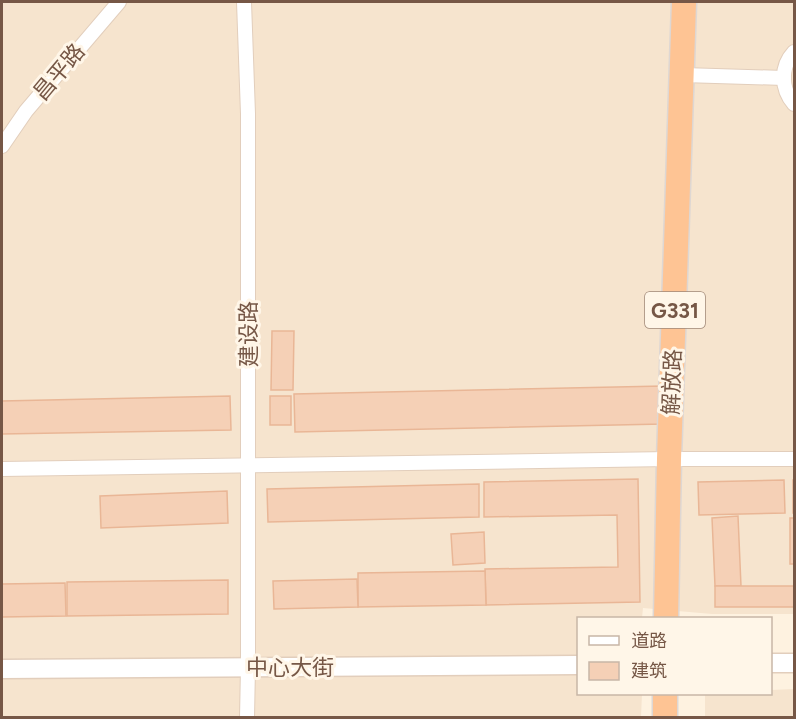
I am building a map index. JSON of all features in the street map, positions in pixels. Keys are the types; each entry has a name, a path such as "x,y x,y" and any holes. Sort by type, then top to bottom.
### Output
{"highway":[{"name":"解放路","path":"666,617 684,2"},
{"path":"665,695 665,717"}],"street":[{"name":"昌平路","path":"2,146 26,111 119,2"},
{"name":"建设路","path":"244,2 248,114 247,717"},
{"path":"795,52 785,66 783,78 786,90 795,104"},
{"path":"683,75 783,78"},
{"path":"2,469 795,459"},
{"path":"772,663 795,663"},
{"name":"中心大街","path":"2,669 577,665"}],"shaded area":[{"path":"2,2 794,2 794,614 712,614 643,608 642,617 577,617 577,695 642,695 641,717 2,717"},
{"path":"794,689 794,717 705,717 705,695 772,695 772,690"}],"building":[{"path":"272,331 294,331 293,390 271,390"},
{"path":"663,386 663,424 295,432 294,394"},
{"path":"230,396 231,430 2,434 2,401"},
{"path":"270,396 291,396 291,425 270,425"},
{"path":"638,479 640,602 486,605 485,569 618,567 617,515 484,517 484,482"},
{"path":"784,480 785,513 699,515 698,482"},
{"path":"794,480 794,513 793,513"},
{"path":"479,484 479,517 268,522 267,489"},
{"path":"227,491 228,523 101,528 100,496"},
{"path":"738,516 741,586 715,586 712,518"},
{"path":"790,518 794,518 794,564 790,564"},
{"path":"484,532 485,563 453,565 451,534"},
{"path":"485,571 486,605 358,607 358,573"},
{"path":"357,579 358,607 274,609 273,581"},
{"path":"228,580 228,614 67,616 67,582"},
{"path":"65,583 66,616 2,617 2,584"},
{"path":"715,586 794,586 794,607 715,607"}]}
